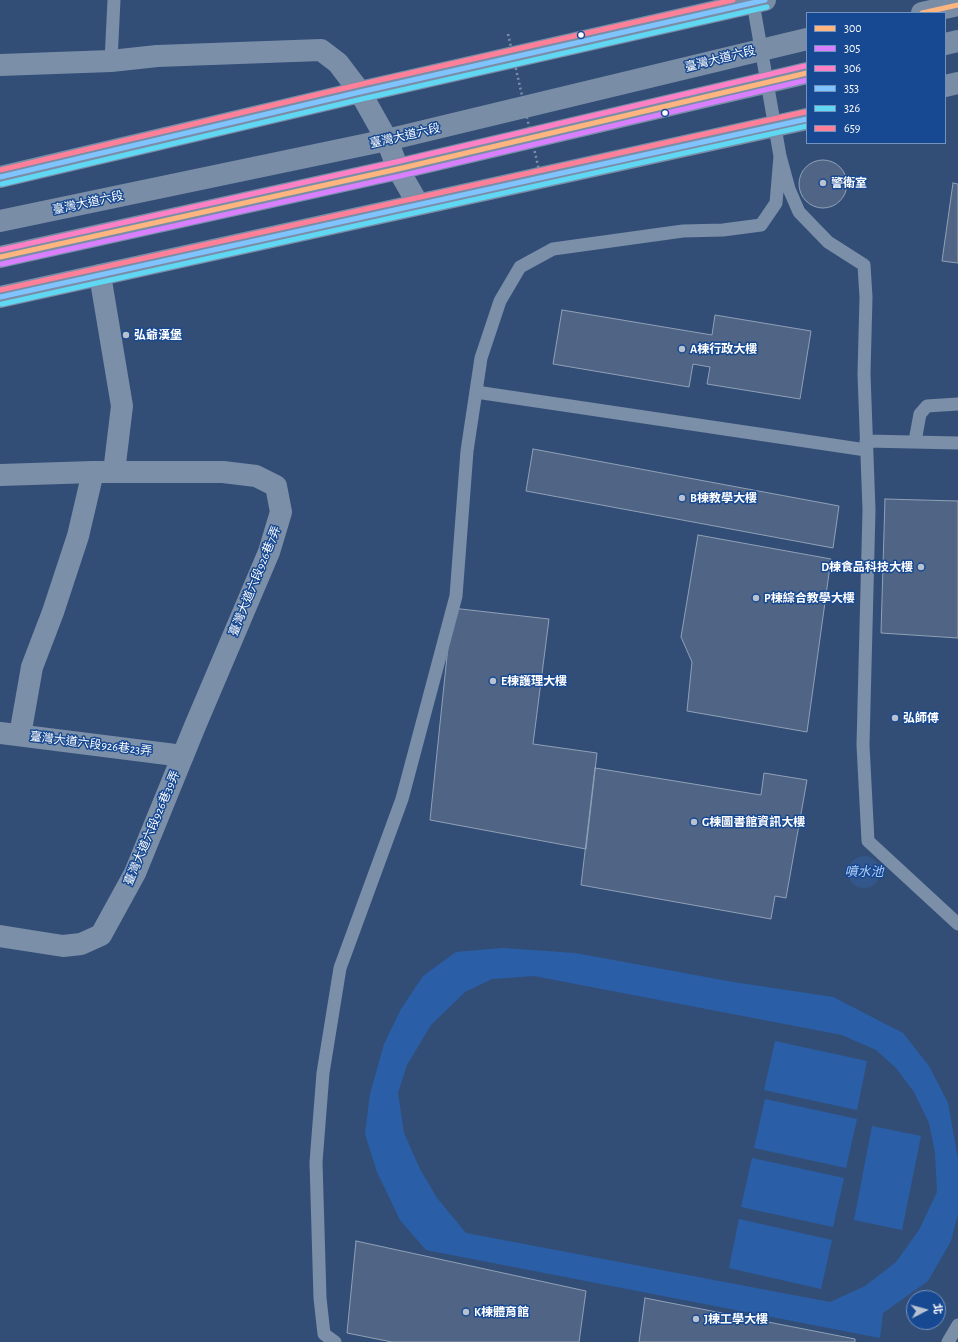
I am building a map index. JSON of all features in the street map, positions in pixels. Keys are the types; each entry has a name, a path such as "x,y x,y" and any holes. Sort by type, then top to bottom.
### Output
{"main road":[{"path":"0,176 759,1"},
{"path":"926,12 958,5"},
{"name":"臺灣大道六段","path":"0,221 387,140 760,49 806,39"},
{"path":"946,44 958,41"},
{"path":"0,258 398,169 806,73"},
{"path":"946,86 958,83"},
{"path":"0,297 806,119"}],"street":[{"path":"0,65 111,61 157,56 321,50 338,63 360,92 387,140 398,169 418,204"},
{"path":"10,734 32,666 53,612 78,536 103,472 122,406 100,275"},
{"name":"臺灣大道六段926巷7弄","path":"0,475 103,472 222,472 256,476 276,486 282,512 269,552 183,756"},
{"name":"臺灣大道六段926巷23弄","path":"10,734 183,756"},
{"name":"臺灣大道六段926巷39弄","path":"0,936 63,946 81,944 101,935 135,873 183,756"}],"lane":[{"path":"111,61 114,0"},
{"path":"759,1 760,49 780,156 789,189 799,212 828,242 864,265 866,297 864,374 869,510 863,745 868,841 958,924"},
{"path":"335,1342 324,1334 320,1298 316,1162 323,1074 340,968 402,799 456,596 467,451 481,358 500,301 520,267 552,248 683,231 723,230 761,224 776,203 780,156"},
{"path":"476,392 866,445 915,441 958,443"},
{"path":"915,441 920,414 927,406 958,404"},
{"path":"948,1342 958,1325"}],"path":[{"path":"508,34 544,188"}],"shaded area":[{"path":"502,948 575,953 733,982 833,997 903,1033 929,1066 948,1103 958,1159 958,1214 951,1241 928,1281 915,1290 906,1290 906,1297 883,1313 880,1338 426,1250 400,1220 377,1172 365,1134 370,1094 384,1044 401,1009 423,976 456,952","holes":["534,976 842,1035 876,1050 896,1068 914,1092 929,1123 935,1152 937,1192 919,1230 896,1262 865,1286 830,1302 466,1233 437,1198 420,1169 404,1133 398,1093 407,1065 431,1025 465,992 492,979"]},
{"path":"775,1041 867,1061 857,1110 764,1090"},
{"path":"765,1099 857,1119 846,1168 754,1148"},
{"path":"872,1126 921,1136 902,1230 854,1220"},
{"path":"752,1158 844,1178 833,1227 741,1207"},
{"path":"739,1219 832,1240 821,1289 729,1268"}],"water":[{"name":"噴水池","path":"861,856 867,856 877,863 880,872 879,878 873,885 867,888 861,888 851,881 848,875 848,869 855,859"}],"building":[{"name":"警衛室","path":"823,160 832,162 840,167 845,175 847,184 845,193 840,201 832,206 823,208 814,206 806,201 801,193 799,184 801,175 806,167 814,162"},
{"path":"953,183 958,184 958,263 942,261"},
{"name":"A棟行政大樓","path":"562,310 712,335 715,315 811,331 800,399 707,384 710,367 693,364 689,387 553,364"},
{"name":"B棟教學大樓","path":"533,449 839,506 833,548 526,491"},
{"name":"D棟食品科技大樓","path":"885,499 958,501 958,638 881,633"},
{"name":"P棟綜合教學大樓","path":"698,535 831,559 807,732 687,711 692,662 681,637"},
{"name":"E棟護理大樓","path":"452,608 549,619 533,744 597,753 586,849 430,820"},
{"name":"G棟圖書館資訊大樓","path":"595,768 761,795 764,773 807,780 786,898 775,896 771,919 581,885"},
{"name":"K棟體育館","path":"356,1241 586,1291 579,1342 392,1342 347,1333"},
{"name":"J棟工學大樓","path":"645,1298 855,1339 855,1342 639,1342"}],"transit line":[{"name":"659","path":"0,170 358,85 733,0"},
{"name":"353","path":"0,177 360,92 765,0"},
{"name":"300","path":"926,12 958,5"},
{"name":"326","path":"2,184 362,99 767,7"},
{"name":"306","path":"0,250 396,162 805,66"},
{"name":"300","path":"0,257 398,169 806,73"},
{"name":"305","path":"2,264 400,176 806,80"},
{"name":"659","path":"0,290 805,112"},
{"name":"353","path":"0,297 806,119"},
{"name":"326","path":"2,304 806,126"}],"place":[{"name":"警衛室","path":"823,183"},
{"name":"弘爺漢堡","path":"126,335"},
{"name":"A棟行政大樓","path":"682,349"},
{"name":"B棟教學大樓","path":"682,498"},
{"name":"D棟食品科技大樓","path":"921,567"},
{"name":"P棟綜合教學大樓","path":"756,598"},
{"name":"E棟護理大樓","path":"493,681"},
{"name":"弘師傅","path":"895,718"},
{"name":"G棟圖書館資訊大樓","path":"694,822"},
{"name":"K棟體育館","path":"466,1312"},
{"name":"J棟工學大樓","path":"696,1319"}]}
